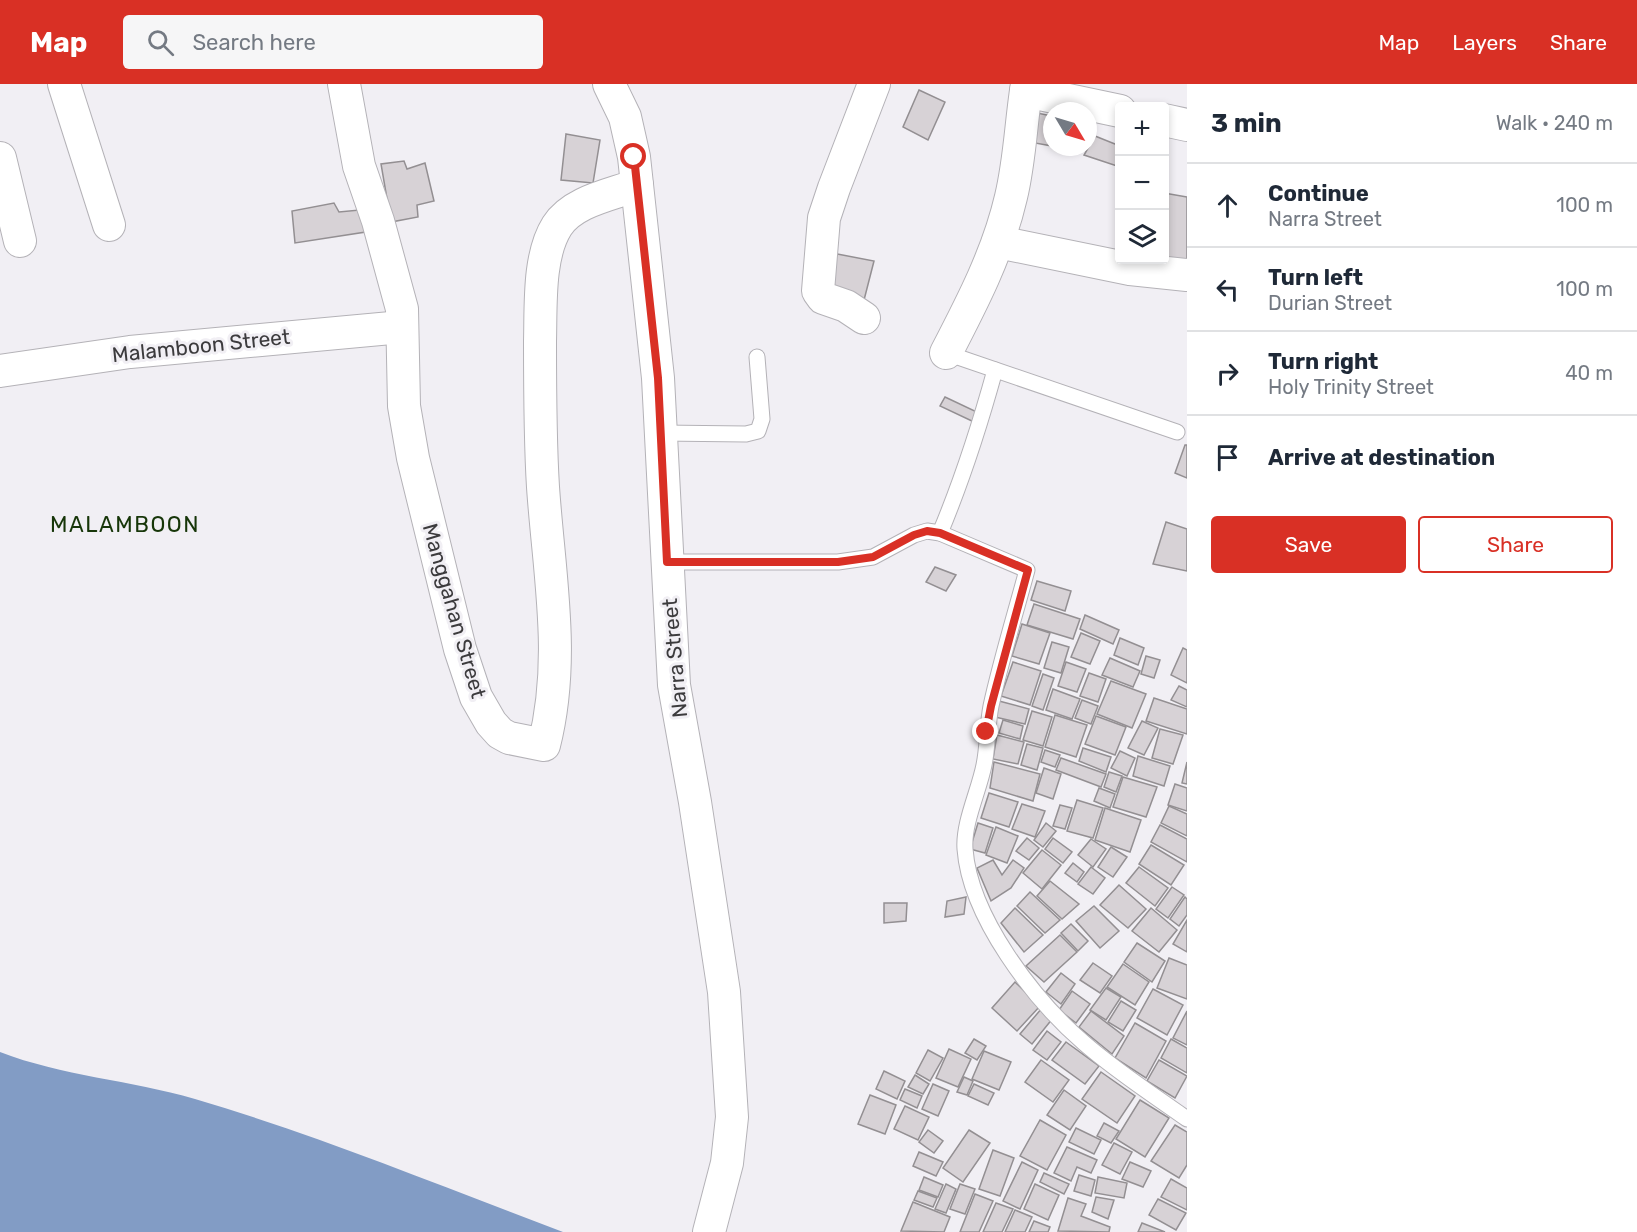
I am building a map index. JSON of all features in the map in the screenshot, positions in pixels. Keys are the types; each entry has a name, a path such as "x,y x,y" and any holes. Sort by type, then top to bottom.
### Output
{"street":[{"path":"64,84 109,225"},
{"name":"Manggahan Street","path":"344,84 359,166 378,221 402,309 405,406 413,459 460,649 476,697 492,723 500,732 520,741 544,745 553,706 556,644 553,582 543,489 540,401 541,293 546,252 557,226 567,214 578,207 637,185"},
{"name":"Narra Street","path":"609,84 630,133 637,185 658,378 674,685 695,802 724,992 732,1117 720,1193 708,1232"},
{"path":"864,318 846,306 819,295 819,280 825,218 834,188 874,84"},
{"path":"946,353 975,297 999,242 1012,196 1026,88 1115,110"},
{"path":"1169,121 1187,125"},
{"path":"0,158 20,241"},
{"path":"999,242 1130,269 1187,275"},
{"name":"Malamboon Street","path":"0,371 130,352 402,327"}],"lane":[{"path":"946,353 1177,432"},
{"path":"661,433 746,434 758,430 762,418 757,357"},
{"path":"940,533 978,435 994,370"},
{"path":"667,562 838,562 873,557 914,535 927,531 940,533 1028,570 991,706 986,732 985,762 966,832 964,846 966,863 983,913 995,938 1061,1022 1104,1060 1187,1119"}],"water":[{"path":"0,1052 47,1067 146,1087 242,1113 380,1162 563,1232 0,1232"}],"building":[{"path":"919,90 945,102 928,140 903,127"},
{"path":"1037,113 1043,114 1043,144 1035,143"},
{"path":"566,134 600,140 593,183 561,180"},
{"path":"1097,137 1115,144 1115,165 1087,156 1097,156"},
{"path":"404,161 407,169 425,163 434,201 417,205 418,217 391,222 381,164"},
{"path":"1169,194 1187,197 1187,267 1169,262"},
{"path":"334,203 339,212 370,209 372,231 295,243 292,211"},
{"path":"832,253 874,261 863,304 826,291"},
{"path":"945,397 979,413 974,422 940,406"},
{"path":"1185,445 1187,445 1187,478 1175,473"},
{"path":"1166,522 1187,529 1187,571 1153,564"},
{"path":"935,567 956,575 946,591 926,582"},
{"path":"1037,581 1071,591 1065,611 1031,600"},
{"path":"1034,604 1080,619 1073,639 1027,625"},
{"path":"1085,615 1119,630 1113,644 1080,629"},
{"path":"1022,624 1050,633 1039,664 1012,656"},
{"path":"1081,633 1100,641 1090,664 1071,657"},
{"path":"1120,638 1144,648 1138,665 1114,655"},
{"path":"1052,642 1069,647 1061,673 1044,668"},
{"path":"1183,648 1187,650 1187,683 1171,675"},
{"path":"1146,656 1160,660 1154,678 1141,674"},
{"path":"1110,658 1140,671 1133,687 1102,675"},
{"path":"1013,662 1041,671 1030,705 1001,696"},
{"path":"1066,662 1086,669 1077,692 1058,686"},
{"path":"1089,673 1106,679 1098,702 1080,696"},
{"path":"1043,674 1054,678 1043,710 1032,706"},
{"path":"1111,681 1146,694 1132,728 1097,714"},
{"path":"1179,686 1187,690 1187,707 1171,700"},
{"path":"1053,689 1080,699 1072,719 1046,710"},
{"path":"1154,698 1187,709 1187,734 1146,721"},
{"path":"1082,700 1098,706 1091,724 1075,718"},
{"path":"999,701 1029,709 1025,724 995,717"},
{"path":"1032,711 1052,717 1043,746 1023,740"},
{"path":"1055,715 1087,725 1076,757 1045,747"},
{"path":"1096,716 1126,727 1115,755 1085,744"},
{"path":"1003,720 1023,726 1020,739 999,733"},
{"path":"1142,721 1158,728 1144,755 1128,748"},
{"path":"1160,729 1183,735 1173,764 1152,758"},
{"path":"997,735 1024,742 1018,764 993,759"},
{"path":"1027,744 1043,748 1037,770 1021,765"},
{"path":"1083,748 1111,757 1106,772 1079,761"},
{"path":"1045,750 1060,755 1055,767 1041,762"},
{"path":"1120,751 1135,758 1127,776 1111,768"},
{"path":"1138,756 1170,766 1164,786 1133,776"},
{"path":"1061,758 1106,774 1101,787 1056,770"},
{"path":"994,762 1040,774 1033,801 990,788"},
{"path":"1187,762 1187,784 1182,783"},
{"path":"1044,768 1061,774 1053,799 1036,793"},
{"path":"1109,772 1122,776 1116,792 1104,787"},
{"path":"1123,777 1157,787 1146,817 1113,807"},
{"path":"1175,784 1187,788 1187,811 1168,805"},
{"path":"1099,788 1115,794 1110,808 1094,801"},
{"path":"989,793 1018,802 1009,827 981,818"},
{"path":"1077,800 1103,808 1093,838 1067,831"},
{"path":"1022,804 1045,811 1035,837 1012,829"},
{"path":"1060,805 1072,808 1065,829 1053,826"},
{"path":"1169,806 1187,814 1187,836 1161,823"},
{"path":"1105,808 1141,820 1130,852 1095,840"},
{"path":"978,823 993,828 985,853 970,849"},
{"path":"1046,823 1056,831 1043,847 1034,840"},
{"path":"1160,825 1187,839 1187,862 1151,842"},
{"path":"996,827 1018,836 1007,863 986,855"},
{"path":"1027,838 1039,848 1029,860 1016,851"},
{"path":"1053,838 1072,852 1063,863 1045,849"},
{"path":"1091,839 1106,849 1093,867 1078,855"},
{"path":"1151,845 1184,865 1171,885 1139,864"},
{"path":"1111,847 1127,857 1113,877 1098,867"},
{"path":"1042,850 1061,865 1042,889 1023,873"},
{"path":"993,860 1002,875 1013,860 1024,868 1011,888 991,901 977,868"},
{"path":"1073,863 1084,872 1077,882 1065,873"},
{"path":"1091,867 1105,878 1093,894 1078,884"},
{"path":"1139,867 1168,888 1155,906 1126,883"},
{"path":"1050,881 1079,904 1062,919 1037,896"},
{"path":"1119,885 1146,909 1128,928 1100,905"},
{"path":"1172,887 1184,895 1168,918 1156,909"},
{"path":"1030,892 1060,920 1045,933 1017,906"},
{"path":"966,897 964,914 945,917 947,901"},
{"path":"1185,897 1187,915 1179,926 1170,919"},
{"path":"884,903 907,903 906,921 884,923"},
{"path":"1094,906 1119,931 1100,948 1076,921"},
{"path":"1015,908 1043,935 1024,952 1001,923"},
{"path":"1151,908 1177,930 1159,952 1132,931"},
{"path":"1187,920 1187,952 1173,944"},
{"path":"1071,924 1088,941 1078,951 1061,933"},
{"path":"1060,935 1077,952 1044,982 1026,966"},
{"path":"1137,943 1165,961 1152,982 1124,962"},
{"path":"1169,958 1187,965 1187,999 1157,988"},
{"path":"1093,963 1112,976 1100,993 1080,980"},
{"path":"1123,964 1149,982 1135,1005 1107,987"},
{"path":"1061,973 1075,984 1061,1004 1046,992"},
{"path":"1015,982 1040,1006 1017,1031 992,1008"},
{"path":"1106,988 1121,997 1106,1020 1090,1010"},
{"path":"1153,989 1183,1005 1167,1035 1137,1018"},
{"path":"1072,991 1090,1004 1076,1023 1059,1010"},
{"path":"1121,1001 1136,1010 1123,1031 1108,1022"},
{"path":"1042,1008 1053,1018 1032,1044 1020,1034"},
{"path":"1091,1011 1124,1036 1112,1054 1079,1027"},
{"path":"1187,1011 1187,1045 1173,1038"},
{"path":"1135,1023 1166,1041 1146,1078 1115,1058"},
{"path":"1047,1031 1061,1042 1047,1060 1033,1050"},
{"path":"974,1039 986,1046 977,1060 965,1053"},
{"path":"1171,1039 1187,1048 1187,1073 1161,1058"},
{"path":"1066,1042 1099,1066 1085,1084 1052,1060"},
{"path":"949,1049 971,1059 958,1087 936,1078"},
{"path":"928,1050 943,1058 930,1081 916,1073"},
{"path":"984,1051 1011,1062 999,1090 972,1079"},
{"path":"1041,1060 1069,1080 1053,1102 1025,1082"},
{"path":"1159,1060 1187,1076 1175,1098 1147,1081"},
{"path":"884,1071 905,1081 897,1099 876,1089"},
{"path":"1101,1072 1135,1096 1117,1123 1082,1099"},
{"path":"915,1075 929,1084 923,1094 908,1087"},
{"path":"964,1077 973,1081 967,1095 957,1092"},
{"path":"933,1084 949,1091 938,1116 922,1109"},
{"path":"974,1084 994,1093 988,1105 968,1096"},
{"path":"905,1089 922,1096 917,1108 900,1100"},
{"path":"1064,1090 1086,1106 1070,1130 1047,1115"},
{"path":"870,1095 896,1105 885,1134 858,1124"},
{"path":"1140,1100 1169,1118 1145,1157 1116,1139"},
{"path":"905,1106 929,1117 918,1140 894,1129"},
{"path":"1040,1120 1066,1135 1047,1170 1020,1156"},
{"path":"1104,1123 1119,1131 1111,1143 1097,1136"},
{"path":"1175,1125 1187,1132 1187,1165 1179,1178 1151,1161"},
{"path":"1076,1128 1101,1140 1094,1154 1069,1142"},
{"path":"928,1130 943,1141 934,1153 919,1142"},
{"path":"969,1130 990,1143 963,1182 943,1168"},
{"path":"1114,1143 1132,1152 1120,1174 1102,1165"},
{"path":"1067,1147 1097,1160 1091,1173 1077,1167 1071,1181 1054,1173"},
{"path":"993,1150 1014,1158 1000,1196 979,1189"},
{"path":"919,1152 943,1162 936,1176 913,1166"},
{"path":"1022,1162 1038,1170 1020,1209 1003,1201"},
{"path":"1130,1162 1151,1171 1143,1187 1122,1179"},
{"path":"1044,1173 1069,1184 1064,1194 1040,1182"},
{"path":"1079,1175 1095,1180 1091,1196 1074,1191"},
{"path":"924,1177 943,1185 938,1197 919,1190"},
{"path":"1098,1177 1127,1183 1124,1198 1095,1193"},
{"path":"1171,1179 1187,1188 1187,1210 1161,1197"},
{"path":"946,1184 956,1189 946,1213 935,1209"},
{"path":"960,1184 975,1189 965,1214 950,1209"},
{"path":"1035,1184 1059,1195 1048,1220 1024,1209"},
{"path":"918,1191 937,1198 933,1207 914,1200"},
{"path":"975,1194 993,1201 979,1232 960,1232"},
{"path":"1096,1197 1114,1200 1108,1219 1092,1212"},
{"path":"1068,1198 1086,1204 1081,1216 1110,1227 1109,1232 1058,1231"},
{"path":"1158,1199 1186,1213 1176,1230 1149,1215"},
{"path":"913,1202 950,1217 944,1232 901,1231"},
{"path":"996,1203 1013,1209 1002,1232 983,1232"},
{"path":"1015,1210 1032,1217 1025,1232 1005,1232"},
{"path":"1034,1221 1050,1227 1048,1232 1029,1232"},
{"path":"1142,1223 1165,1232 1138,1232"}],"district":[{"name":"MALAMBOON","path":"125,524"}],"route":[{"path":"634,157 658,378 667,562 838,562 873,557 914,535 927,531 940,533 1028,570 986,732"}]}
